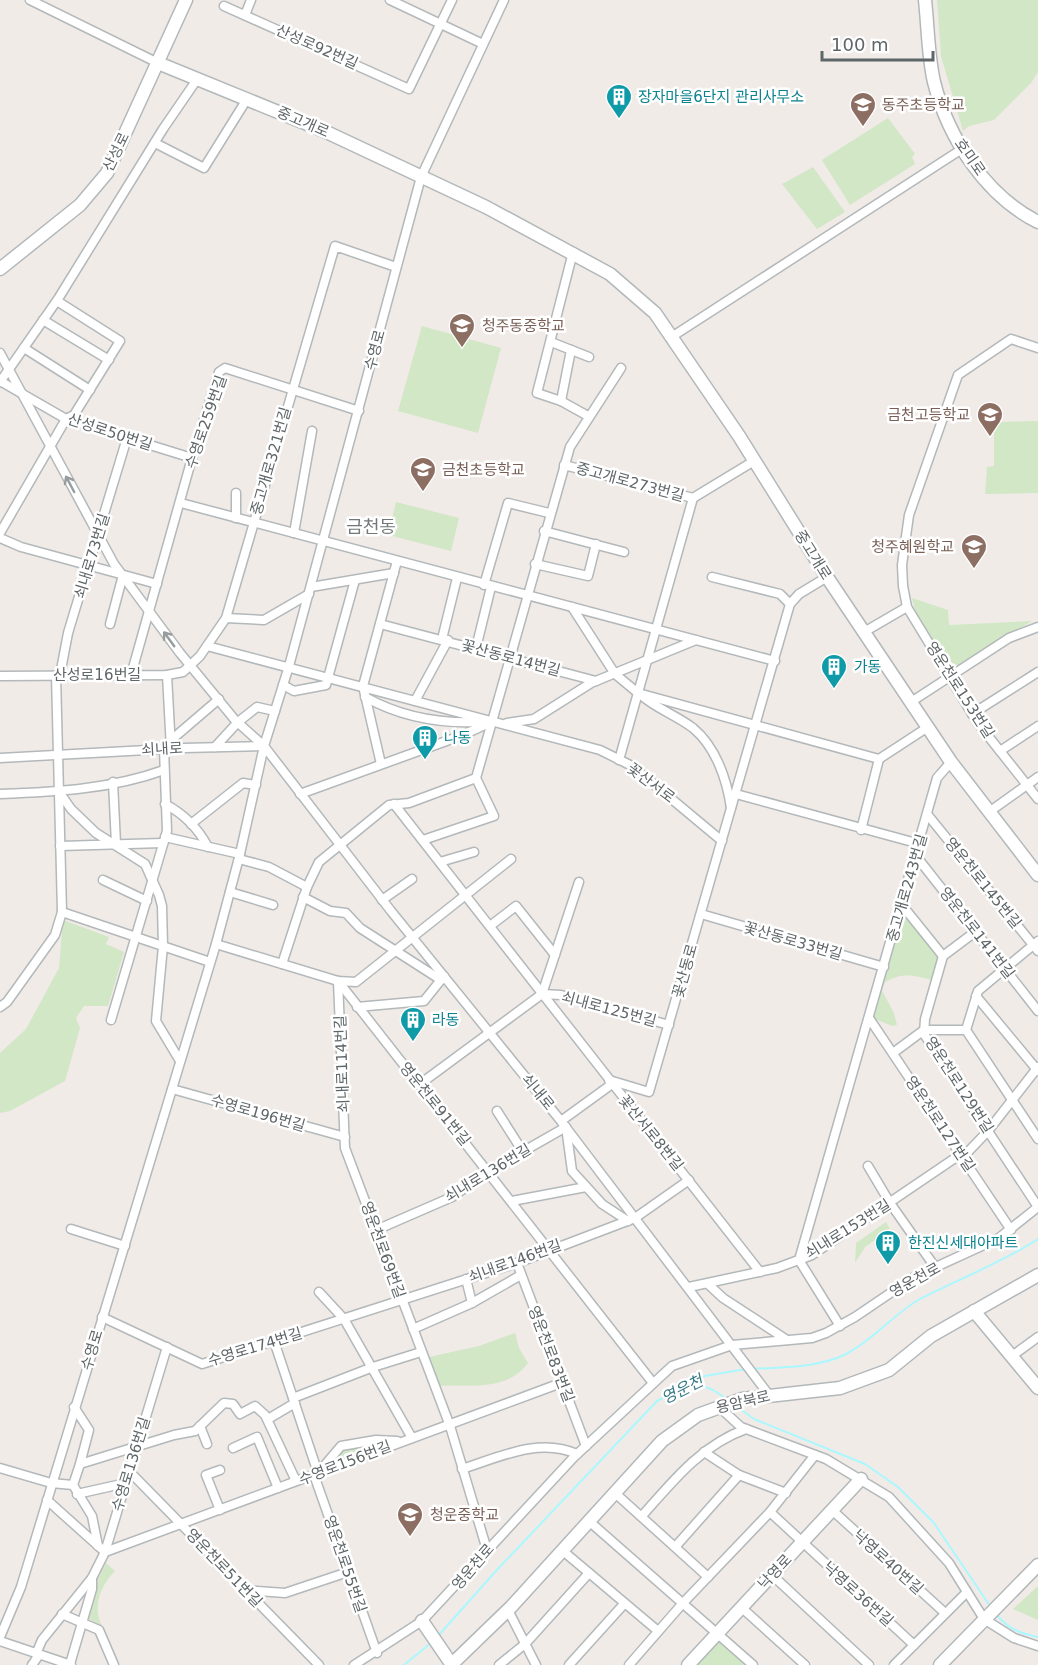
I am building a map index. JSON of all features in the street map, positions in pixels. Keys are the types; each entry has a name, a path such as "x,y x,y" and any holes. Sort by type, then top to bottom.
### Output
{"street":[{"name":"중고개로","path":"30,0 158,63 322,130 573,252 610,274 655,313 673,336 827,577 951,762 1038,875"},
{"name":"산성로","path":"0,269 80,205 107,173 186,0"},
{"path":"245,15 251,0"},
{"path":"390,0 483,44"},
{"path":"441,24 452,0"},
{"name":"수영로","path":"0,1639 17,1599 216,944 240,857 264,746 310,590 421,177 504,0"},
{"name":"호미로","path":"925,0 933,80 944,115 962,149 999,194 1025,216 1038,222"},
{"name":"산성로92번길","path":"224,6 409,89 441,24"},
{"path":"0,381 57,301 198,78"},
{"path":"155,143 204,168 247,99"},
{"path":"673,336 962,149"},
{"name":"중고개로321번길","path":"190,665 207,646 226,618 290,391 335,246 396,267"},
{"path":"573,252 537,393 561,401 588,416"},
{"path":"0,533 66,418 75,415 120,341 57,301"},
{"path":"43,320 109,360"},
{"path":"864,632 907,607 902,565 909,515 958,375 1011,339 1038,348"},
{"path":"551,342 589,357"},
{"path":"24,348 90,390"},
{"path":"561,401 571,350"},
{"path":"0,353 19,392 123,575 190,665 238,722 264,746"},
{"name":"수영로259번길","path":"131,675 192,458 219,372 225,368 290,391 358,411"},
{"path":"564,465 570,447 588,416 621,368"},
{"name":"산성로50번길","path":"0,381 66,418 192,458"},
{"path":"294,533 312,431"},
{"name":"쇠내로73번길","path":"62,912 58,675 68,633 127,438"},
{"name":"중고개로273번길","path":"476,778 564,465 693,498 754,461"},
{"path":"236,493 236,518"},
{"path":"619,760 693,498"},
{"path":"181,503 487,586 775,660"},
{"path":"476,648 487,586 508,503 549,513"},
{"path":"544,531 624,552"},
{"path":"0,538 21,547 157,584"},
{"path":"535,564 588,576 596,544"},
{"path":"381,764 363,686 397,561"},
{"path":"226,618 264,620 310,590 394,573"},
{"path":"110,624 123,575"},
{"path":"712,577 780,594 790,603 799,594 827,577"},
{"path":"415,701 445,640 457,578"},
{"path":"283,685 294,691 326,685 355,580"},
{"name":"꽃산동로","path":"610,1082 649,1092 790,603"},
{"path":"572,607 615,674 652,705 693,729 704,740 722,774 731,811"},
{"name":"영운천로153번길","path":"907,607 972,714 1038,799"},
{"name":"꽃산동로14번길","path":"380,624 596,681"},
{"path":"911,702 1009,638 1038,627"},
{"path":"596,681 648,662 697,640"},
{"name":"꽃산서로","path":"207,646 600,750 632,766 722,841"},
{"name":"산성로16번길","path":"0,676 167,675 183,672 190,665"},
{"path":"972,714 1038,672"},
{"path":"111,1020 164,840 164,770 168,746 167,675"},
{"name":"꽃산동로14번길","path":"556,705 596,681"},
{"path":"639,693 879,759"},
{"path":"365,697 392,711 422,718 470,723 491,722"},
{"path":"168,746 219,699"},
{"name":"꽃산서로","path":"501,724 534,719 556,705"},
{"path":"215,747 238,722 257,707 275,711"},
{"path":"300,794 463,735 491,722"},
{"path":"1000,751 1038,726"},
{"path":"861,830 879,759 928,727"},
{"name":"쇠내로","path":"0,758 168,746 264,746 442,978 489,1031 563,1124 632,1219 689,1287 769,1395"},
{"name":"중고개로243번길","path":"799,1260 811,1209 885,967 937,778 951,762"},
{"path":"0,794 59,792 141,779 164,770"},
{"path":"989,813 1038,777"},
{"path":"282,964 303,897 319,861 389,805 409,802 476,778 494,816 423,840"},
{"path":"113,782 116,844"},
{"path":"191,824 243,783 256,785"},
{"path":"59,792 71,809 96,833 145,864 153,881 162,906 163,946 156,1021 180,1061"},
{"path":"736,794 861,830 920,844"},
{"path":"165,804 179,811 201,834 208,847"},
{"name":"꽃산서로8번길","path":"394,804 760,1272"},
{"name":"영운천로145번길","path":"927,814 1036,946"},
{"path":"60,846 164,840 208,847 269,867 307,887"},
{"path":"440,862 474,852"},
{"name":"영운천로141번길","path":"916,856 1038,1011"},
{"path":"216,944 338,981 356,982 414,939 511,860"},
{"path":"382,900 412,879"},
{"path":"104,880 147,902"},
{"path":"542,993 579,882"},
{"path":"230,892 273,905"},
{"path":"303,897 330,911 346,913 360,928 442,978 424,1001 357,1007"},
{"path":"902,905 943,956 975,932"},
{"path":"490,926 516,906 555,955"},
{"path":"0,1007 7,1002 55,935 62,912 210,962"},
{"name":"꽃산동로33번길","path":"701,914 885,967"},
{"path":"1036,946 1004,968 978,991 966,1030 1038,1139"},
{"name":"영운천로129번길","path":"943,956 924,1030 1038,1208"},
{"name":"영운천로91번길","path":"338,981 653,1383"},
{"name":"쇠내로114번길","path":"338,981 345,1148"},
{"name":"쇠내로125번길","path":"420,1084 542,993 561,995 669,1025"},
{"path":"976,996 1038,1069"},
{"name":"영운천로127번길","path":"869,1018 1011,1230"},
{"path":"893,1053 924,1030 966,1030"},
{"name":"쇠내로153번길","path":"689,1287 760,1272 812,1255 962,1155 988,1131 1038,1069"},
{"name":"쇠내로136번길","path":"376,1230 452,1197 563,1124 610,1082"},
{"name":"수영로196번길","path":"172,1089 345,1137"},
{"path":"497,1112 523,1152"},
{"path":"563,1124 572,1172 602,1204 632,1219"},
{"name":"영운천로69번길","path":"345,1148 449,1424 487,1550"},
{"path":"868,1166 890,1203 935,1268"},
{"name":"쇠내로146번길","path":"402,1300 517,1263 632,1219 689,1180"},
{"path":"512,1201 586,1186"},
{"name":"영운천로","path":"354,1665 377,1653 422,1621 577,1454 672,1365 734,1347 812,1338 840,1326 914,1277 1011,1230 1038,1208"},
{"path":"71,1229 125,1246"},
{"path":"799,1260 840,1326"},
{"name":"영운천로83번길","path":"517,1263 586,1446"},
{"path":"413,1329 472,1303 521,1275"},
{"name":"용암북로","path":"451,1665 508,1610 662,1440 698,1414 718,1406 769,1395 840,1388 889,1370 931,1336 1038,1275"},
{"path":"465,1280 472,1303"},
{"path":"708,1284 723,1298 787,1340"},
{"path":"319,1292 344,1319 373,1367"},
{"name":"수영로174번길","path":"102,1317 202,1364 402,1300"},
{"path":"974,1311 1038,1388"},
{"path":"1012,1356 1038,1337"},
{"name":"영운천로55번길","path":"274,1341 348,1572 377,1653"},
{"name":"수영로136번길","path":"71,1665 84,1621 92,1578 126,1483 167,1347"},
{"path":"268,1419 294,1400 373,1367 422,1352"},
{"name":"수영로156번길","path":"373,1367 412,1438"},
{"path":"449,1424 561,1383"},
{"path":"80,1464 174,1435 195,1431 224,1403 232,1404 240,1414 255,1406 268,1419 296,1481"},
{"path":"718,1406 746,1430 815,1455 861,1479 889,1497 913,1520 949,1563 967,1592 987,1616 1014,1638 1038,1646"},
{"path":"74,1407 89,1430 75,1490 92,1516 101,1549"},
{"name":"수영로156번길","path":"101,1549 183,1524 449,1424"},
{"path":"200,1426 207,1444"},
{"path":"642,1516 676,1477 704,1452 715,1443 746,1430"},
{"path":"233,1448 257,1437 278,1488"},
{"path":"316,1474 341,1446 376,1440 403,1441"},
{"path":"462,1469 539,1447 566,1449 577,1454"},
{"path":"704,1452 739,1475 786,1493"},
{"path":"629,1665 683,1603 770,1512 815,1455"},
{"path":"0,1468 75,1490 126,1483"},
{"path":"220,1470 206,1475 220,1510"},
{"name":"영운천로51번길","path":"129,1471 319,1665"},
{"path":"676,1546 739,1475"},
{"name":"낙영로","path":"688,1665 861,1479"},
{"path":"615,1493 708,1577"},
{"path":"47,1500 101,1549"},
{"name":"낙영로40번길","path":"832,1510 945,1613"},
{"name":"낙영로36번길","path":"770,1512 911,1647"},
{"path":"590,1522 753,1665"},
{"path":"563,1551 658,1631"},
{"path":"940,1665 1038,1565"},
{"path":"245,1590 285,1593 348,1572"},
{"path":"499,1665 525,1644 589,1573"},
{"path":"772,1575 869,1665"},
{"name":"수영로136번길","path":"32,1665 42,1640 92,1578"},
{"path":"894,1665 967,1592"},
{"path":"569,1665 624,1604"},
{"path":"742,1608 805,1665"},
{"path":"508,1610 536,1665"},
{"path":"62,1614 84,1621 99,1630 114,1665"},
{"path":"422,1621 451,1665"},
{"path":"0,1639 71,1665"}],"green space":[{"path":"937,0 1038,0 1038,72 1031,83 994,120 969,126 963,131 941,56"},
{"path":"888,118 915,154 912,157 915,164 850,205 822,160"},
{"path":"813,167 845,212 817,229 782,184"},
{"path":"422,326 501,348 478,433 398,411"},
{"path":"1038,421 1038,493 985,494 987,467 994,466 994,422"},
{"path":"396,502 459,518 451,551 388,535"},
{"path":"912,598 948,610 949,625 1032,621 958,665 947,662 916,614"},
{"path":"903,907 942,956 934,981 909,976 885,982 882,991 894,1013 897,1025 892,1026 870,1017"},
{"path":"63,920 109,937 106,944 124,952 108,1006 84,1006 76,1018 80,1028 65,1081 10,1111 0,1113 0,1053 26,1029 59,968"},
{"path":"886,1222 890,1229 865,1247 855,1263 856,1243"},
{"path":"515,1333 519,1348 528,1363 509,1379 488,1385 439,1386 429,1357 479,1346"},
{"path":"369,1443 382,1444 328,1465 343,1448"},
{"path":"106,1563 115,1571 102,1589 98,1604 102,1626 88,1618 97,1581"},
{"path":"1038,1586 1038,1620 1013,1609"},
{"path":"719,1641 746,1665 697,1665"}],"waterway":[{"name":"영운천","path":"752,1369 788,1367 835,1359 866,1342 920,1299 995,1263 1038,1239"},
{"name":"영운천","path":"438,1636 495,1572 657,1401 705,1376 746,1369"},
{"path":"693,1382 727,1399"},
{"path":"736,1406 754,1419 865,1464 898,1487 934,1523 990,1606"},
{"path":"995,1613 1014,1630 1038,1637"},
{"name":"영운천","path":"404,1665 432,1642"}],"place":[{"name":"장자마을6단지 관리사무소","path":"619,120"},
{"name":"동주초등학교","path":"863,128"},
{"name":"청주동중학교","path":"462,349"},
{"name":"금천고등학교","path":"990,438"},
{"name":"금천초등학교","path":"423,493"},
{"name":"청주혜원학교","path":"974,570"},
{"name":"가동","path":"834,690"},
{"name":"나동","path":"425,761"},
{"name":"라동","path":"413,1043"},
{"name":"한진신세대아파트","path":"888,1266"},
{"name":"청운중학교","path":"410,1538"}],"district":[{"name":"금천동","path":"371,527"}]}
